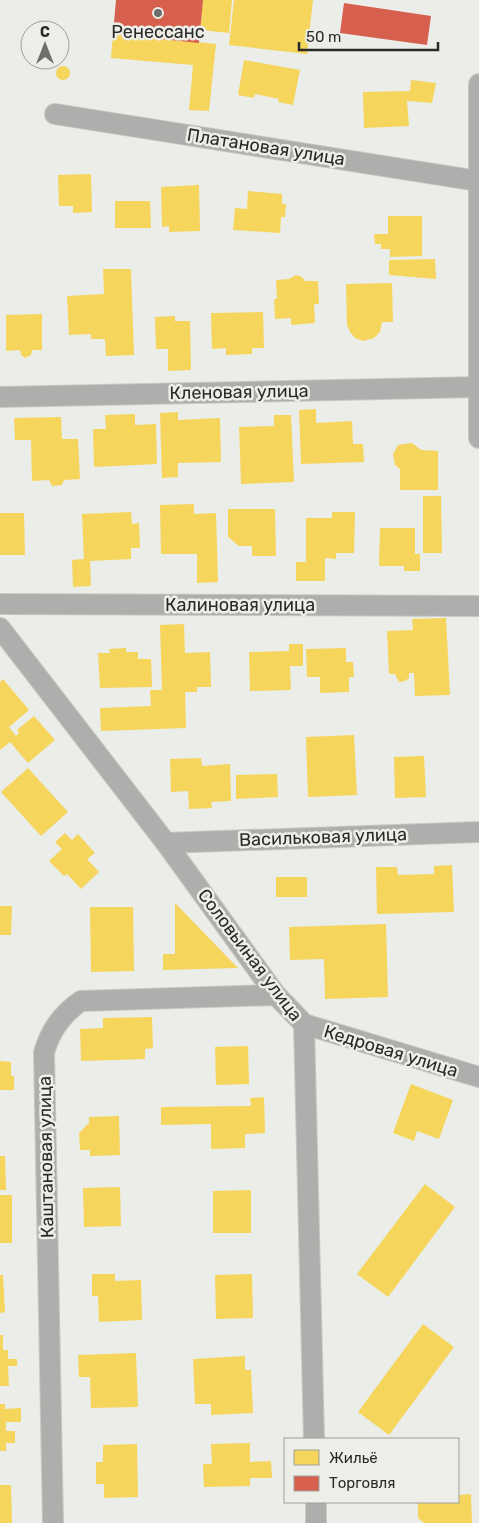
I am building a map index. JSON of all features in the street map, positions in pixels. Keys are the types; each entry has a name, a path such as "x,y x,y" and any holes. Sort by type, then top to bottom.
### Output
{"street":[{"path":"479,84 479,438"},
{"name":"Платановая улица","path":"55,114 478,181"},
{"name":"Кленовая улица","path":"0,397 478,387"},
{"name":"Калиновая улица","path":"0,604 479,606"},
{"name":"Соловьиная улица","path":"0,628 166,843 276,995 304,1024 314,1438"},
{"name":"Васильковая улица","path":"166,843 479,832"},
{"name":"Каштановая улица","path":"53,1523 44,1053 50,1036 63,1016 80,1001 276,995"},
{"name":"Кедровая улица","path":"304,1024 479,1077"},
{"path":"316,1503 316,1523"}],"building: Жильё":[{"path":"203,0 232,0 229,33 200,30"},
{"path":"234,0 313,0 307,54 229,45"},
{"path":"113,34 216,44 209,111 189,110 193,65 111,58"},
{"path":"244,60 300,70 293,105 278,102 279,99 255,94 254,98 238,95"},
{"path":"57,70 69,70 68,78 63,80 58,78"},
{"path":"411,80 436,83 432,103 407,101 409,126 364,128 363,92 410,91"},
{"path":"91,174 92,212 73,213 73,206 59,206 58,175"},
{"path":"199,185 200,231 169,232 169,226 162,227 161,187"},
{"path":"248,191 282,194 282,204 286,204 285,217 281,217 280,233 233,230 235,208 247,209"},
{"path":"115,201 150,201 151,228 115,228"},
{"path":"388,216 422,216 422,256 390,257 390,249 381,249 381,244 375,244 374,234 388,234"},
{"path":"435,259 436,279 389,275 389,260"},
{"path":"103,269 131,269 134,355 106,356 105,339 91,339 91,334 69,335 67,296 104,294"},
{"path":"296,275 302,277 305,281 318,281 319,304 314,304 315,323 291,325 291,318 275,319 274,299 277,299 276,280 289,279"},
{"path":"392,283 393,322 382,322 380,332 374,338 363,341 355,338 347,325 346,284"},
{"path":"263,312 264,348 252,348 252,354 226,355 226,348 212,349 211,313"},
{"path":"42,314 42,350 32,350 31,355 25,358 21,355 20,350 6,351 6,315"},
{"path":"175,316 175,321 190,321 191,370 168,371 168,349 156,349 155,317"},
{"path":"316,409 316,423 352,421 353,444 363,444 364,462 301,464 299,410"},
{"path":"178,412 178,420 220,418 221,462 178,463 178,477 162,478 160,413"},
{"path":"135,414 135,425 156,424 157,464 94,467 93,429 106,429 105,415"},
{"path":"274,415 291,415 294,482 241,484 239,427 274,426"},
{"path":"61,417 62,439 78,439 80,479 64,480 62,485 52,486 49,480 32,481 31,440 15,440 14,418"},
{"path":"412,443 421,450 438,451 438,490 400,490 400,469 395,465 393,454 398,445"},
{"path":"423,496 441,496 442,553 423,553"},
{"path":"194,504 194,514 216,513 218,582 197,583 197,554 161,554 160,505"},
{"path":"228,509 275,509 276,556 252,556 252,546 239,546 228,537"},
{"path":"131,512 132,524 139,523 140,548 131,548 131,559 90,561 91,586 73,587 72,560 84,559 82,514"},
{"path":"332,512 355,512 354,553 336,553 336,559 325,558 325,581 296,581 296,562 306,562 306,518 332,518"},
{"path":"0,513 24,513 25,555 0,555"},
{"path":"380,528 415,528 415,554 420,554 420,571 404,571 404,566 379,566"},
{"path":"446,618 450,695 415,696 414,673 409,673 409,678 399,682 395,674 389,674 387,631 413,630 412,619"},
{"path":"184,624 185,653 210,652 211,687 197,687 197,692 185,692 186,728 101,731 100,708 151,706 150,690 162,690 160,625"},
{"path":"289,644 303,644 303,666 290,666 291,690 250,691 249,652 289,651"},
{"path":"126,648 126,652 138,652 138,659 151,659 152,687 100,688 98,653 110,653 109,649"},
{"path":"346,648 346,662 353,662 354,677 349,677 349,692 320,693 320,677 307,677 306,649"},
{"path":"3,679 29,710 9,727 16,736 19,733 17,730 34,716 55,740 28,763 10,742 0,750 0,682"},
{"path":"354,735 357,795 308,797 306,737"},
{"path":"424,756 426,797 395,798 394,757"},
{"path":"201,758 202,766 230,764 231,801 211,802 212,808 189,809 188,791 171,792 170,759"},
{"path":"28,768 68,812 41,836 1,792"},
{"path":"277,774 278,797 236,799 236,775"},
{"path":"65,833 72,840 78,834 95,853 87,859 99,872 81,889 67,874 64,876 49,861 62,849 55,842"},
{"path":"452,865 454,912 377,914 376,867 397,867 398,875 434,874 434,866"},
{"path":"276,877 307,877 307,897 276,897"},
{"path":"175,903 238,968 163,970 163,954 175,954"},
{"path":"0,906 12,906 11,935 0,935"},
{"path":"90,907 133,907 134,971 91,972"},
{"path":"386,924 388,997 325,999 324,959 290,960 289,927"},
{"path":"152,1017 153,1048 145,1049 145,1059 81,1061 80,1029 103,1028 103,1018"},
{"path":"248,1046 249,1084 216,1085 215,1047"},
{"path":"0,1061 11,1062 14,1090 0,1090"},
{"path":"411,1084 453,1100 439,1139 417,1131 414,1141 393,1133"},
{"path":"264,1097 265,1133 245,1134 245,1148 211,1149 211,1124 161,1125 161,1107 251,1106 250,1098"},
{"path":"119,1116 120,1155 90,1156 90,1150 80,1150 79,1133 89,1123 89,1117"},
{"path":"0,1156 5,1156 6,1190 0,1190"},
{"path":"425,1184 455,1207 388,1297 357,1274"},
{"path":"120,1187 121,1226 84,1227 83,1188"},
{"path":"251,1190 251,1233 213,1233 213,1191"},
{"path":"0,1195 12,1195 12,1243 0,1243"},
{"path":"92,1274 115,1274 115,1281 141,1280 142,1320 99,1322 98,1296 92,1296"},
{"path":"252,1274 253,1318 216,1319 215,1275"},
{"path":"0,1275 3,1275 5,1312 0,1313"},
{"path":"423,1324 454,1347 389,1435 358,1412"},
{"path":"0,1335 3,1335 3,1350 8,1350 8,1359 17,1359 17,1366 8,1366 9,1386 0,1386"},
{"path":"136,1353 138,1407 91,1408 90,1377 79,1377 78,1355"},
{"path":"245,1356 245,1370 251,1370 253,1413 211,1415 211,1404 195,1404 193,1359"},
{"path":"0,1404 5,1404 5,1409 21,1408 21,1422 6,1422 6,1431 15,1431 15,1443 6,1443 6,1451 0,1451"},
{"path":"250,1443 250,1462 271,1461 272,1478 250,1478 250,1486 204,1487 203,1464 212,1464 211,1444"},
{"path":"137,1444 138,1497 104,1498 104,1484 96,1484 96,1462 103,1462 103,1445"},
{"path":"0,1485 11,1485 12,1523 0,1523"},
{"path":"471,1494 472,1523 424,1523 418,1518 418,1503 459,1503 459,1495"}],"building: Торговля":[{"name":"Ренессанс","path":"116,0 203,0 199,43 113,34"},
{"path":"344,3 431,16 427,45 340,33"}],"place":[{"name":"Ренессанс","path":"158,13"}]}
